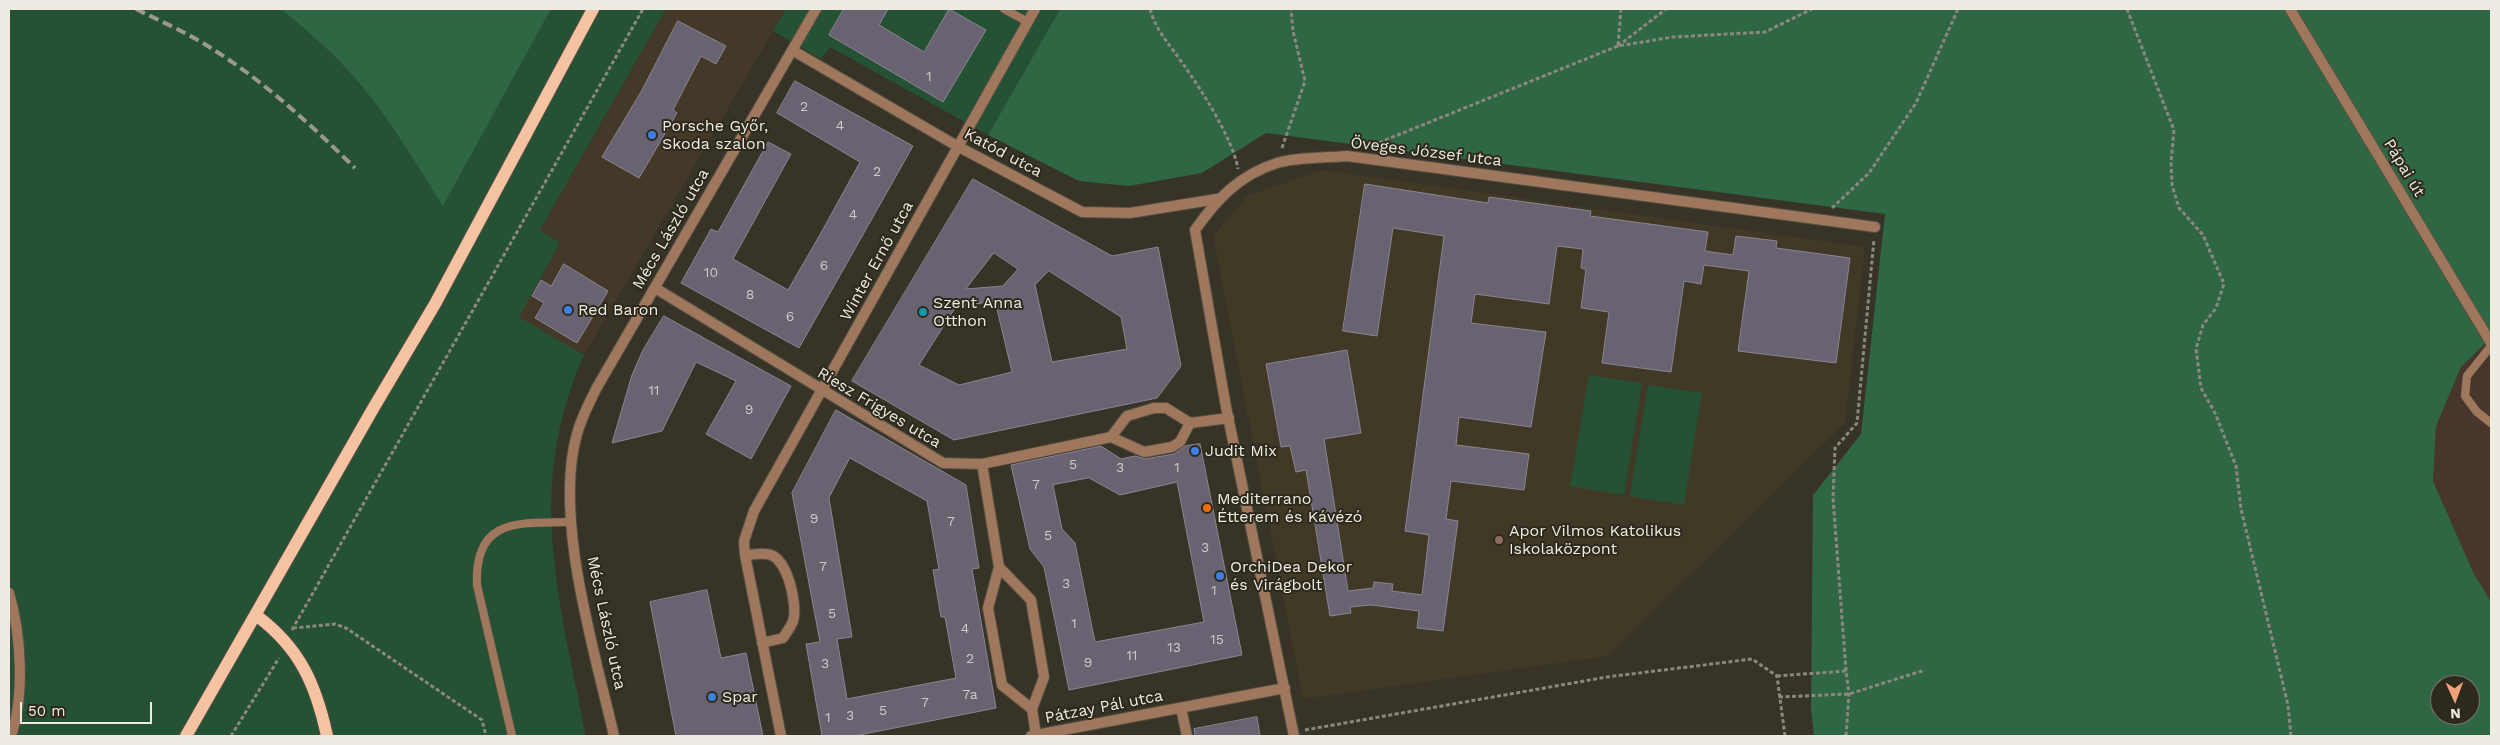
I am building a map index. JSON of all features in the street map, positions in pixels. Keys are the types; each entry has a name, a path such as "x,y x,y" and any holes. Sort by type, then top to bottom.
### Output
{"main road":[{"path":"186,736 257,616 374,407 436,304 593,9"},
{"path":"257,616 278,631 308,674 327,736"}],"street":[{"name":"Mécs László utca","path":"614,736 579,578 571,522 571,474 576,435 596,389 816,9"},
{"name":"Winter Ernő utca","path":"781,736 744,555 744,541 754,510 1035,9"},
{"name":"Pápai út","path":"2290,9 2491,345"},
{"name":"Katód utca","path":"792,50 957,146 1082,212 1130,213 1218,199"},
{"name":"Öveges József utca","path":"1285,688 1229,418 1194,230 1218,199 1240,180 1278,163 1347,156 1875,227"},
{"name":"Riesz Frigyes utca","path":"655,288 943,463 982,464 1111,437"},
{"path":"1190,423 1180,442 1172,447 1144,452 1111,437 1127,416 1154,408 1166,408 1190,423 1229,418"},
{"path":"982,464 999,567 988,608 1002,685 1032,709"},
{"path":"744,555 770,554 778,558 786,570 794,603 793,621 783,638 762,643"},
{"path":"999,567 1031,600 1044,678 1032,709 1034,736"},
{"path":"9,593 19,641 17,708 11,736"},
{"path":"1285,688 1294,734"},
{"name":"Pátzay Pál utca","path":"1034,736 1285,688"},
{"name":"Pátzay Pál utca","path":"1181,708 1187,736"}],"lane":[{"path":"1004,9 1028,22"},
{"path":"2491,345 2467,376 2465,396 2477,412 2491,423"},
{"path":"512,736 477,585 476,568 481,551 492,534 507,525 571,522"}],"path":[{"path":"232,736 288,643 292,628 643,9"},
{"path":"1150,9 1165,42 1182,62 1226,134 1236,158 1240,180"},
{"path":"1278,163 1305,81 1293,31 1291,9"},
{"path":"1618,46 1621,9"},
{"path":"1618,46 1666,9"},
{"path":"1347,156 1618,46 1673,37 1765,32 1812,9"},
{"path":"1819,220 1869,173 1916,103 1958,9"},
{"path":"2127,9 2174,130 2171,162 2172,185 2179,208 2203,235 2224,284 2216,308 2203,325 2196,349 2201,388 2215,413 2236,466 2241,509 2288,704 2291,736"},
{"path":"1846,736 1849,694 1833,498 1835,448 1857,423 1875,227"},
{"path":"292,628 335,624 346,628 482,720 486,736"},
{"path":"1294,734 1608,677 1752,659 1777,676 1846,671"},
{"path":"1779,697 1849,694 1925,670"},
{"path":"1777,676 1785,736"}],"shaded area":[{"path":"666,9 786,9 584,355 518,318 560,243 540,230"},
{"name":"Apor Vilmos Katolikus Iskolaközpont","path":"1322,170 1865,247 1845,423 1608,656 1303,699 1213,236 1247,196"},
{"path":"2491,338 2491,602 2473,572 2433,481 2436,426 2461,367"}],"green space":[{"path":"9,9 281,9 328,50 366,92 401,140 443,205 551,9 666,9 540,230 560,243 519,317 584,355 566,405 555,452 551,499 558,591 586,736 9,736"},
{"path":"281,9 551,9 443,206 401,140 366,92 328,50"},
{"path":"786,9 1060,9 988,135 830,47 821,59 773,31"},
{"path":"1060,9 2491,9 2491,338 2461,367 2436,426 2433,481 2473,572 2491,602 2491,736 1814,736 1811,709 1813,495 1861,434 1885,214 1266,133 1202,173 1129,186 1079,181 988,135"},
{"path":"1589,375 1642,383 1624,495 1570,486"},
{"path":"1648,385 1702,393 1684,505 1630,496"}],"building":[{"path":"844,9 888,9 879,25 924,52 949,9 986,30 943,102 829,35"},
{"path":"678,21 726,46 716,64 701,56 673,110 677,113 639,178 602,157 641,92"},
{"path":"795,81 913,146 799,348 681,283 711,229 718,232 768,142 791,154 733,259 788,290 822,231 860,162 777,113"},
{"name":"Szent Anna Otthon","path":"973,179 1112,256 1158,247 1181,366 1157,398 954,440 852,381","holes":["994,253 1018,269 1003,286 966,289","1049,271 1121,317 1127,349 1052,362 1035,285","995,301 1012,372 959,385 919,365 955,308"]},
{"path":"1365,184 1488,203 1489,197 1591,211 1590,216 1708,232 1705,251 1733,255 1736,236 1777,241 1776,248 1850,258 1836,363 1738,351 1749,271 1704,265 1701,284 1684,281 1671,372 1602,363 1609,312 1581,308 1586,269 1581,268 1583,249 1557,246 1549,304 1475,294 1471,323 1546,332 1531,427 1459,417 1456,445 1529,454 1524,490 1451,481 1446,519 1458,521 1443,631 1417,628 1419,611 1371,605 1350,607 1351,613 1330,616 1306,470 1296,472 1290,446 1281,447 1266,364 1347,350 1361,433 1324,439 1348,591 1373,588 1374,582 1393,584 1392,591 1422,595 1429,535 1405,531 1444,236 1393,228 1377,336 1343,331"},
{"name":"Red Baron","path":"564,264 608,291 577,343 535,318 544,303 532,296 541,280 551,286"},
{"path":"664,316 791,386 751,459 706,434 736,381 696,362 662,431 612,443 632,375 643,350"},
{"path":"836,410 966,485 979,568 972,569 996,708 854,736 822,736 806,644 820,642 792,493","holes":["850,458 927,501 939,569 933,570 941,617 945,617 956,678 847,699 837,639 852,637 829,498"]},
{"path":"1200,444 1242,655 1069,690 1044,567 1030,549 1011,465 1101,446 1121,459 1135,456 1145,459 1174,454 1185,446","holes":["1089,478 1120,495 1177,482 1204,622 1095,642 1075,543 1062,529 1053,485"]},
{"name":"Spar","path":"707,590 721,658 746,653 763,736 676,736 650,602"},
{"path":"1257,717 1260,736 1195,736 1194,729"}],"railway":[{"path":"136,9 176,28 214,50 252,76 288,105 355,168"}],"place":[{"name":"Porsche Győr, Skoda szalon","path":"652,135"},
{"name":"Red Baron","path":"568,310"},
{"name":"Szent Anna Otthon","path":"923,312"},
{"name":"Judit Mix","path":"1195,451"},
{"name":"Mediterrano Étterem és Kávézó","path":"1207,508"},
{"name":"Apor Vilmos Katolikus Iskolaközpont","path":"1499,540"},
{"name":"OrchiDea Dekor és Virágbolt","path":"1220,576"},
{"name":"Spar","path":"712,697"}]}
